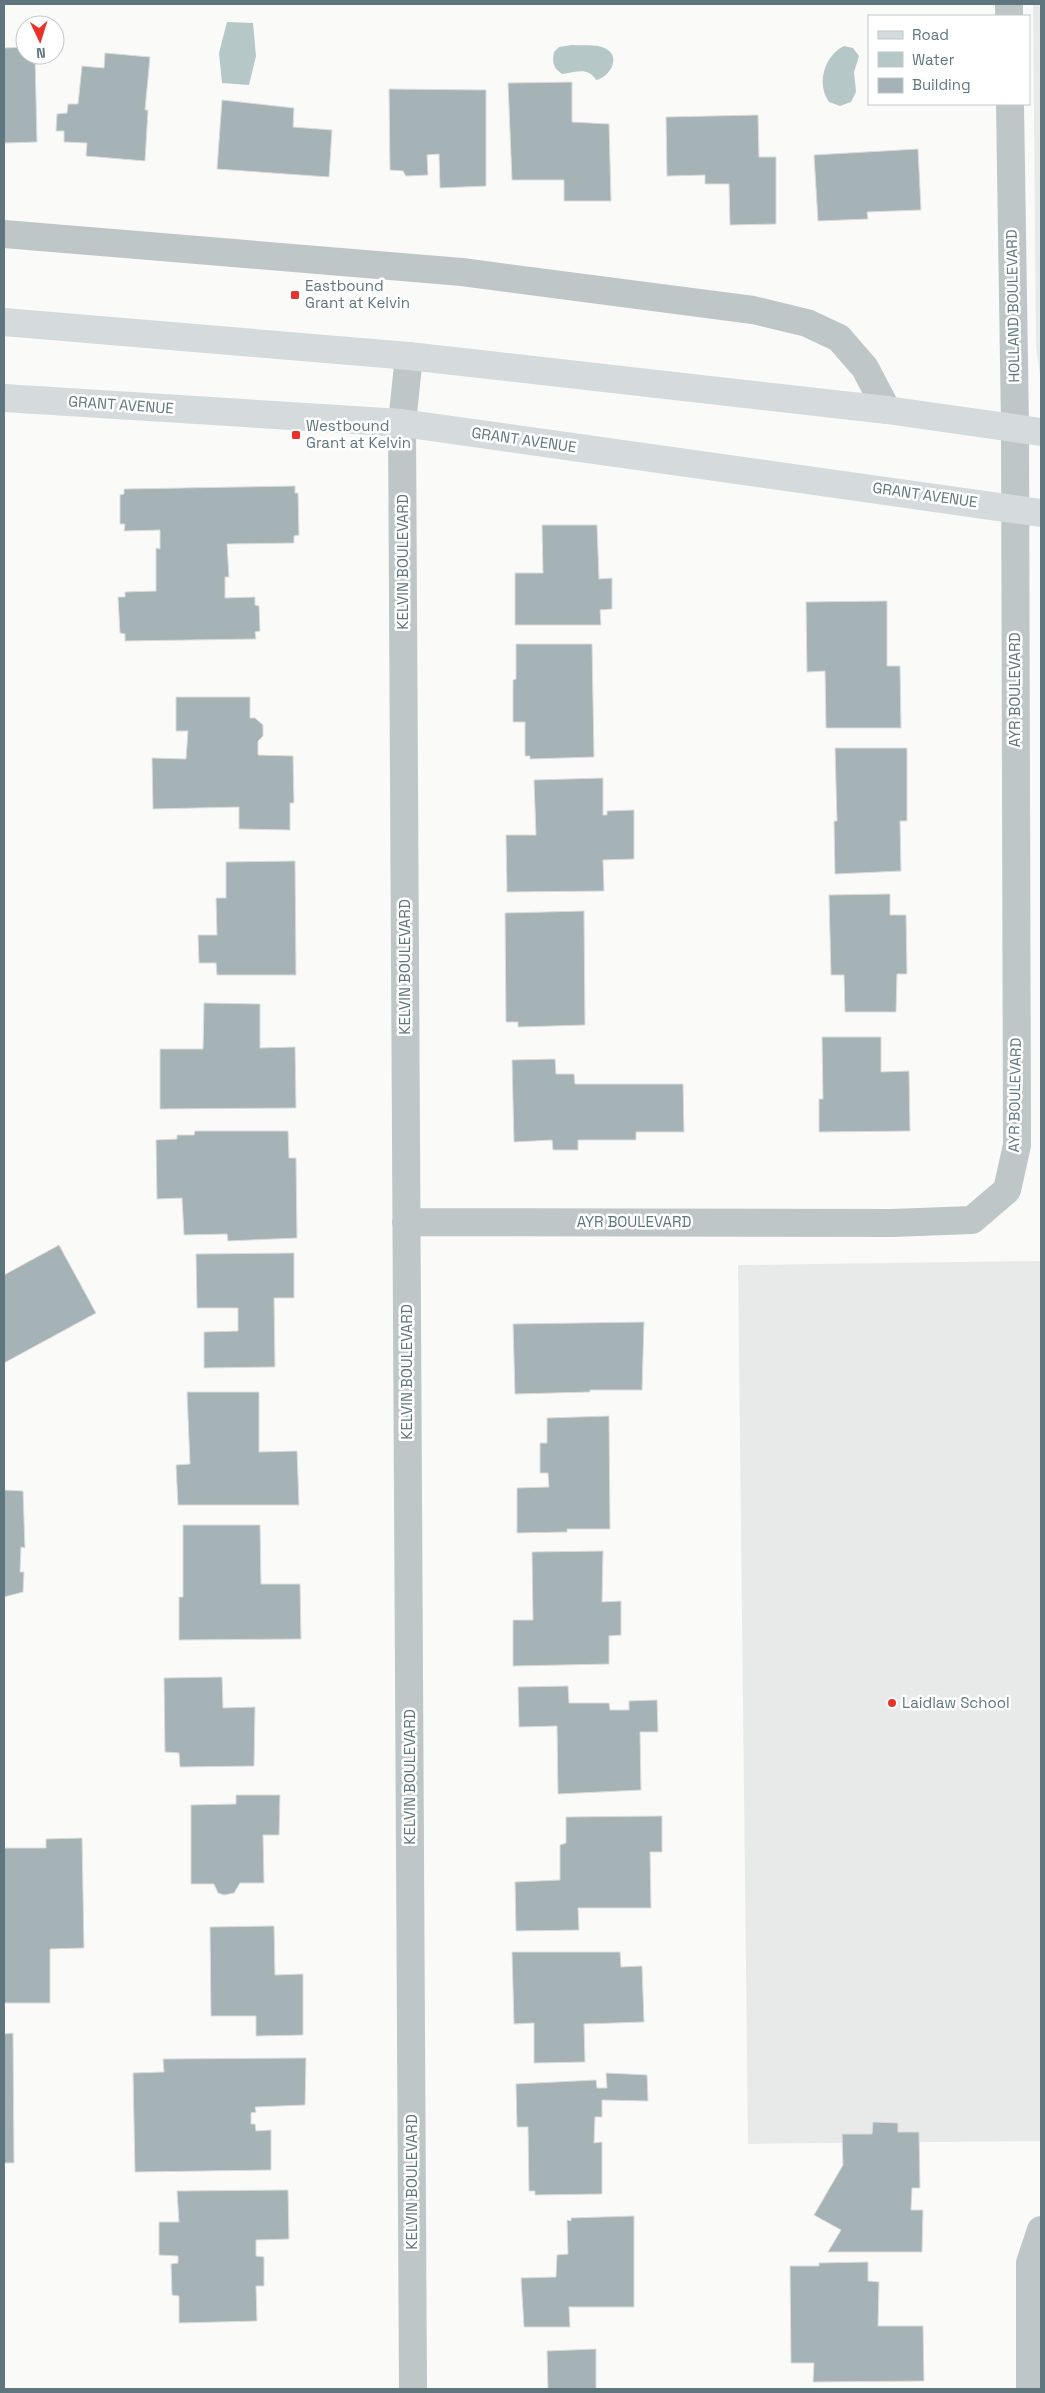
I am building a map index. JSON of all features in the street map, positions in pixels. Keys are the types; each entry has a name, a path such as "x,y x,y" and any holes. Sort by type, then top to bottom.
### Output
{"main road":[{"path":"4,322 409,356 887,410 1014,426 1041,432"},
{"name":"GRANT AVENUE","path":"4,398 402,423 1015,507 1041,513"}],"street":[{"name":"HOLLAND BOULEVARD","path":"1010,105 1015,507"},
{"path":"4,234 462,272 753,310 807,323 839,338 865,368 887,410"},
{"name":"KELVIN BOULEVARD","path":"409,356 402,423 414,2389"},
{"name":"AYR BOULEVARD","path":"406,1222 892,1224 972,1220 1007,1190 1016,1145 1015,507"},
{"path":"1030,2389 1030,2263 1041,2230"}],"shaded area":[{"path":"1033,4 1041,4 1041,384 1036,346"},
{"name":"Laidlaw School","path":"1041,1261 1041,2141 748,2144 738,1265"}],"water":[{"path":"227,22 253,23 256,56 249,85 222,83 219,53"},
{"path":"572,45 596,46 608,50 612,54 613,63 605,76 596,80 589,73 585,72 562,74 554,64 554,52 559,47"},
{"path":"844,46 853,48 859,56 854,72 856,92 851,102 840,106 829,102 825,95 823,79 824,71 831,56"}],"building":[{"path":"15,47 15,65 35,65 37,142 4,143 4,48"},
{"path":"105,53 150,57 145,110 148,110 145,161 86,156 87,143 64,142 64,131 56,131 57,114 67,113 68,104 78,104 82,66 104,68"},
{"path":"572,82 572,122 609,124 611,201 564,201 564,180 512,180 508,83"},
{"path":"389,89 486,90 486,186 440,188 439,154 427,155 428,175 406,176 403,171 390,170"},
{"path":"222,100 294,108 293,127 332,130 329,177 217,169"},
{"path":"758,115 759,157 776,157 776,224 730,225 729,184 705,184 705,175 667,176 666,117"},
{"path":"918,149 921,210 867,212 868,219 818,221 814,155"},
{"path":"295,486 295,493 298,493 299,535 294,536 294,543 227,544 229,577 225,577 225,598 255,597 255,605 259,606 260,631 255,632 256,639 125,641 125,634 120,633 118,597 125,597 125,592 156,591 156,548 160,549 160,530 124,531 125,524 120,524 120,495 124,494 124,489"},
{"path":"542,525 597,525 599,579 612,578 612,609 600,610 601,625 515,625 515,573 543,573"},
{"path":"887,601 887,666 900,666 901,728 826,728 825,671 807,672 806,602"},
{"path":"516,644 592,644 594,757 530,759 530,756 525,756 525,722 513,722 513,680 516,679"},
{"path":"176,697 250,697 250,718 255,718 263,725 263,736 258,741 258,755 293,756 294,803 290,803 290,830 239,829 239,807 153,809 152,758 186,759 188,731 176,731"},
{"path":"835,748 907,748 907,821 900,821 901,871 835,874 834,821 837,821"},
{"path":"603,778 603,815 607,815 607,811 634,810 634,859 603,860 604,891 507,892 506,835 536,835 534,780"},
{"path":"295,861 296,975 217,975 216,963 199,963 198,935 217,935 216,898 226,898 226,862"},
{"path":"890,894 890,915 906,915 907,974 897,974 896,1012 845,1012 844,975 831,975 829,895"},
{"path":"584,911 585,1025 518,1027 518,1022 506,1022 505,913"},
{"path":"204,1003 260,1004 260,1048 295,1047 296,1108 160,1109 160,1049 203,1049"},
{"path":"822,1037 881,1037 881,1072 909,1071 910,1131 819,1132 819,1099 823,1099"},
{"path":"555,1059 556,1074 574,1074 575,1084 683,1084 684,1132 636,1132 636,1140 578,1140 578,1150 553,1150 552,1140 514,1142 512,1060"},
{"path":"195,1131 288,1131 289,1158 296,1158 297,1238 228,1241 227,1234 184,1235 182,1198 157,1199 156,1140 177,1139 177,1135 194,1135"},
{"path":"59,1245 96,1313 4,1363 4,1275"},
{"path":"294,1253 294,1298 274,1298 275,1367 204,1368 204,1332 238,1331 238,1308 197,1308 196,1254"},
{"path":"644,1322 642,1390 590,1390 590,1392 515,1394 513,1324"},
{"path":"187,1392 259,1392 259,1452 297,1451 299,1505 178,1505 176,1465 190,1464"},
{"path":"609,1416 610,1529 567,1529 567,1532 517,1533 517,1488 549,1487 548,1473 540,1473 540,1443 547,1443 547,1418"},
{"path":"4,1490 23,1491 25,1548 21,1547 20,1572 24,1572 23,1592 4,1597"},
{"path":"183,1525 260,1525 261,1584 300,1584 301,1639 179,1640 179,1597 183,1597"},
{"path":"603,1551 602,1602 621,1601 621,1635 609,1636 609,1664 513,1666 513,1620 533,1620 532,1552"},
{"path":"222,1677 223,1708 255,1707 254,1766 180,1767 179,1753 165,1752 164,1678"},
{"path":"568,1686 569,1703 609,1703 610,1710 629,1710 629,1701 657,1700 658,1732 640,1732 641,1790 558,1794 557,1726 519,1727 518,1687"},
{"path":"236,1795 280,1795 279,1835 263,1835 264,1883 240,1883 234,1893 224,1895 218,1893 214,1884 191,1884 191,1805 236,1804"},
{"path":"662,1816 662,1852 650,1852 651,1908 578,1908 579,1930 516,1931 515,1882 560,1880 560,1845 566,1843 566,1817"},
{"path":"82,1838 84,1948 50,1949 50,2003 4,2003 4,1848 46,1848 46,1839"},
{"path":"274,1926 275,1975 303,1974 303,2035 256,2036 256,2016 211,2016 210,1927"},
{"path":"512,1952 620,1952 621,1967 642,1966 644,2022 584,2024 585,2062 534,2063 534,2023 514,2024"},
{"path":"13,2033 14,2163 4,2163 4,2034"},
{"path":"306,2058 305,2105 255,2107 256,2112 251,2113 251,2124 255,2124 256,2131 271,2130 271,2170 135,2172 133,2073 164,2072 163,2059"},
{"path":"606,2073 647,2075 648,2101 602,2100 602,2117 595,2117 594,2143 602,2142 602,2194 535,2195 535,2191 529,2191 528,2127 517,2127 516,2084 596,2080 597,2088 607,2088"},
{"path":"873,2122 898,2123 898,2132 919,2132 920,2188 912,2188 911,2210 923,2210 922,2252 828,2252 841,2230 814,2215 843,2165 842,2134 872,2134"},
{"path":"288,2190 289,2239 256,2240 256,2256 264,2257 264,2286 256,2286 257,2321 179,2323 179,2296 172,2295 171,2264 178,2263 178,2256 159,2255 159,2222 179,2222 177,2191"},
{"path":"634,2216 634,2307 569,2307 570,2327 524,2327 521,2278 556,2277 557,2255 568,2254 567,2220 571,2221 571,2218"},
{"path":"868,2262 868,2281 879,2282 878,2326 923,2326 924,2381 813,2382 814,2363 791,2363 790,2266 819,2266 819,2263"},
{"path":"596,2349 596,2389 548,2389 547,2351"}],"place":[{"name":"Eastbound Grant at Kelvin","path":"295,295"},
{"name":"Westbound Grant at Kelvin","path":"296,435"},
{"name":"Laidlaw School","path":"892,1703"}]}
